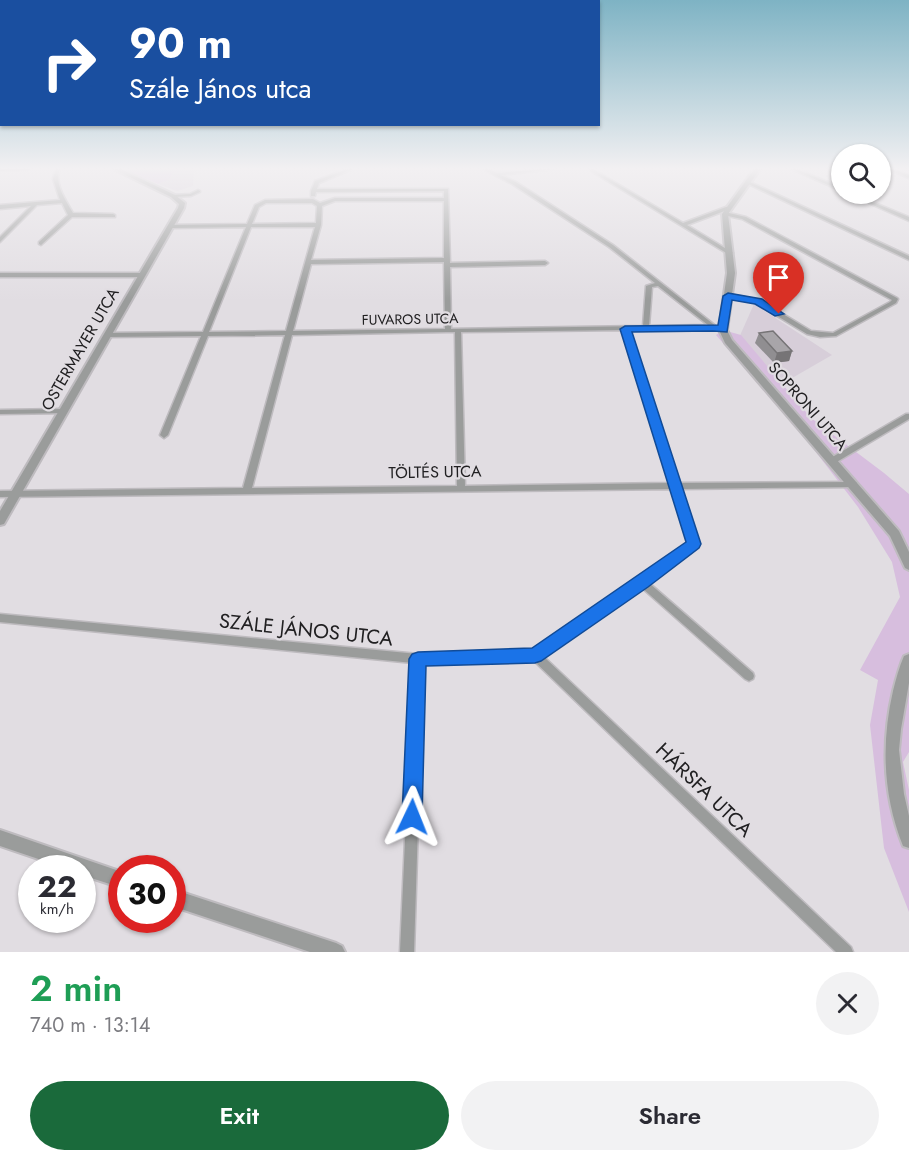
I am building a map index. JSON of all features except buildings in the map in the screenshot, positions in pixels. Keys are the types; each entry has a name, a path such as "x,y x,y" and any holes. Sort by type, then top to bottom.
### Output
{"street":[{"path":"0,240 27,212"},
{"name":"OSTERMAYER UTCA","path":"0,521 177,212"},
{"path":"164,435 255,212"},
{"path":"247,490 288,332 309,262 318,225 317,212"},
{"path":"446,212 448,331"},
{"name":"SOPRONI UTCA","path":"559,212 611,246 718,329 895,534 909,565"},
{"path":"664,212 730,253"},
{"path":"684,224 721,212"},
{"path":"718,329 728,296 730,253 726,212"},
{"path":"728,296 758,301 809,333 820,335 834,334 892,303 895,299 730,212"},
{"path":"812,212 909,258"},
{"path":"893,212 909,219"},
{"path":"41,243 71,215 113,216"},
{"path":"170,226 318,225"},
{"path":"309,262 545,263"},
{"path":"0,275 141,275"},
{"path":"0,284 8,275"},
{"path":"646,328 649,286 660,284"},
{"path":"535,656 642,583 694,544 625,329"},
{"name":"FUVAROS UTCA","path":"107,335 718,329"},
{"path":"458,331 461,487"},
{"path":"0,412 63,411"},
{"path":"832,461 909,416"},
{"name":"TÖLTÉS UTCA","path":"0,494 14,498 247,490 854,484"},
{"path":"0,506 14,498"},
{"path":"895,534 909,549"},
{"path":"642,583 749,676"},
{"name":"SZÁLE JÁNOS UTCA","path":"0,618 418,659 535,656"},
{"name":"HÁRSFA UTCA","path":"535,656 846,952"},
{"path":"407,952 418,659"},
{"path":"909,660 893,716 892,747 894,786 909,840"},
{"path":"0,838 108,875"},
{"path":"186,902 336,952"}],"shaded area":[{"path":"754,304 832,355 780,385 738,340"},
{"path":"723,330 741,335 811,418 909,494 909,752 903,762 909,790 909,912 884,848 870,725 878,680 860,670 900,597 892,562 858,507 809,443 716,335"}],"route":[{"path":"412,817 418,659 535,656 642,583 694,544 625,329 714,327 723,330 728,296 758,301 779,314"}]}
